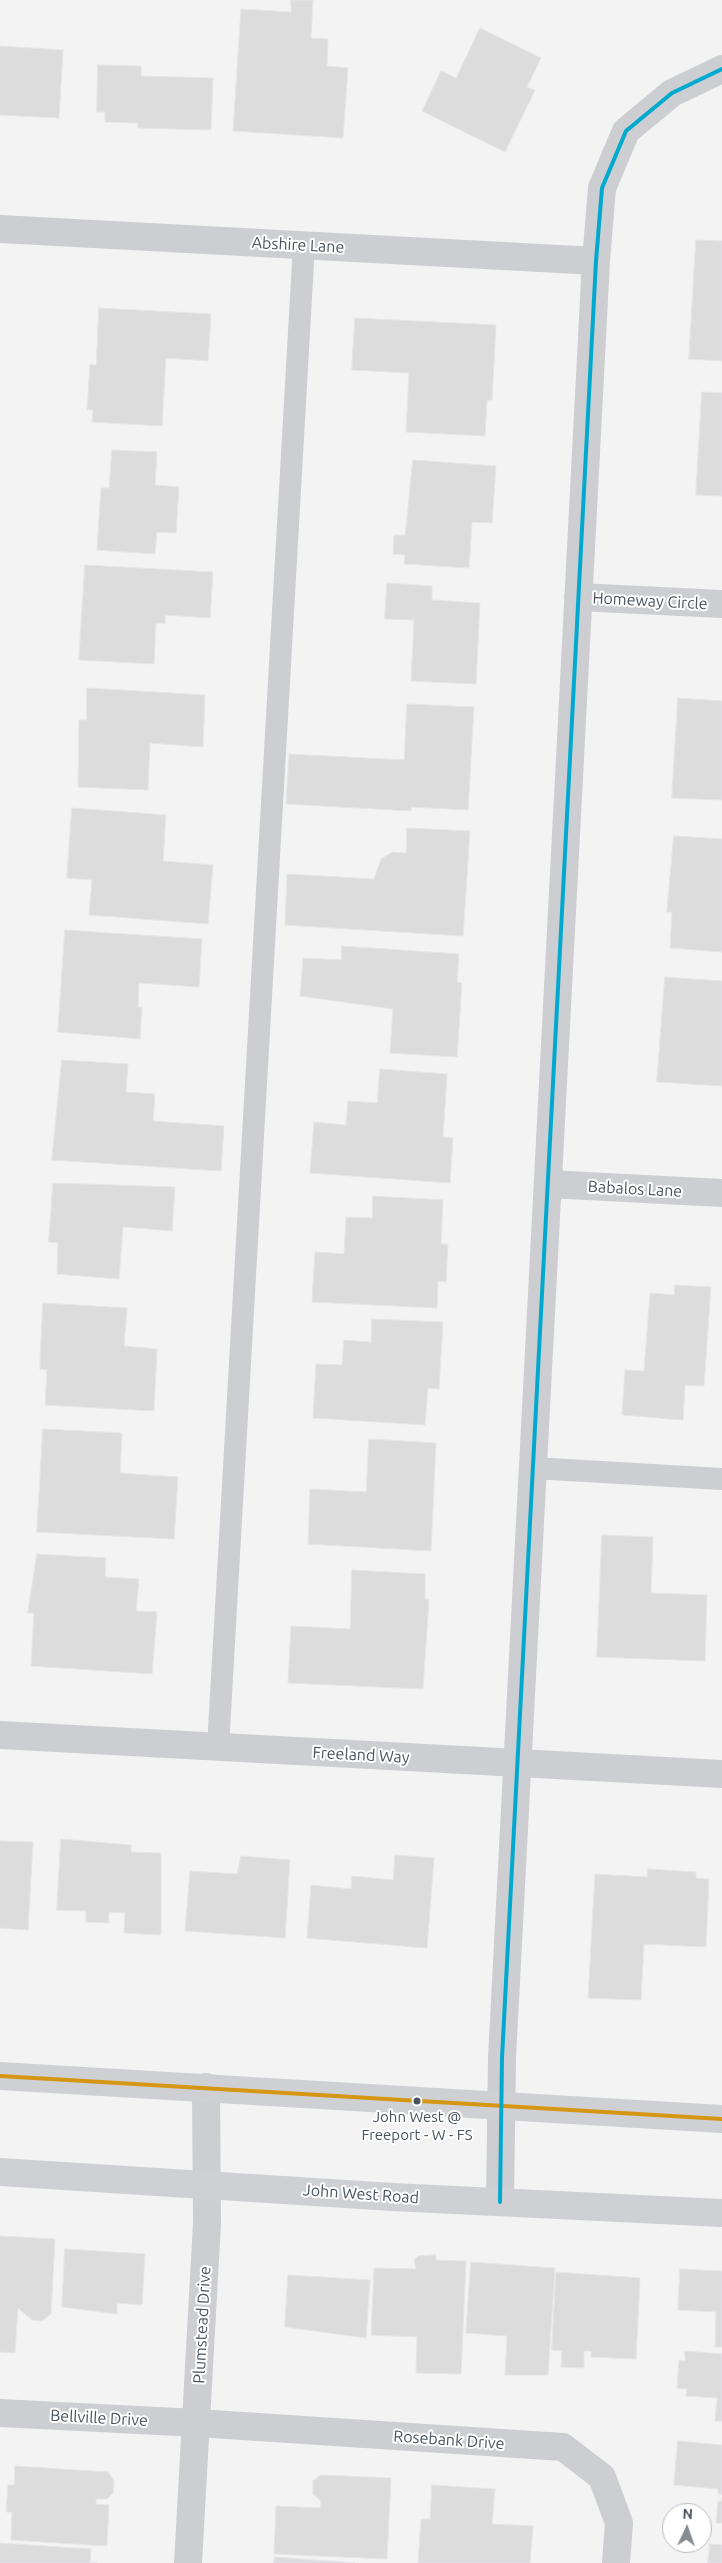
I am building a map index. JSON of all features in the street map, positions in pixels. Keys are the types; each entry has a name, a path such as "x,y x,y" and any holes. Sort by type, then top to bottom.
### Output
{"main road":[{"path":"0,2076 206,2086 502,2107 722,2119"},
{"name":"John West Road","path":"0,2172 500,2202 722,2213"}],"street":[{"path":"500,2202 502,2058 578,597 596,261 602,188 626,131 672,93 722,68"},
{"name":"Abshire Lane","path":"0,229 596,261"},
{"name":"Homeway Circle","path":"578,597 722,604"},
{"name":"Babalos Lane","path":"548,1184 722,1193"},
{"name":"Freeland Way","path":"0,1735 722,1774"},
{"name":"Plumstead Drive","path":"188,2563 197,2423 206,2184 206,2086"},
{"name":"Bellville Drive","path":"0,2413 197,2423"},
{"name":"Rosebank Drive","path":"197,2423 563,2447 602,2477 619,2523 616,2563"}],"lane":[{"path":"218,1747 304,245"},
{"path":"533,1468 722,1479"}],"building":[{"path":"291,0 313,0 311,38 328,39 327,66 348,68 343,138 233,131 241,9 291,12"},
{"path":"480,28 541,58 527,87 535,90 505,152 422,111 441,71 456,78"},
{"path":"0,46 63,50 59,118 0,115"},
{"path":"98,65 141,66 141,76 213,78 211,130 138,128 138,123 105,122 105,112 97,112"},
{"path":"696,240 722,241 722,361 689,359"},
{"path":"99,308 211,314 208,361 166,358 162,426 92,422 93,410 87,410 90,364 96,365"},
{"path":"355,318 496,325 492,400 487,400 485,436 406,432 409,373 352,370"},
{"path":"702,392 722,393 722,496 696,495"},
{"path":"112,450 157,452 155,485 179,487 176,533 157,532 155,554 97,550 101,488 109,488"},
{"path":"413,460 496,466 492,523 472,522 469,568 404,564 405,555 393,554 394,535 405,535"},
{"path":"85,565 213,572 210,618 165,615 165,624 156,623 154,664 79,660"},
{"path":"387,583 432,586 432,600 480,603 476,684 411,681 414,620 385,619"},
{"path":"87,688 205,695 203,747 150,743 148,790 78,787 79,720 86,720"},
{"path":"678,698 722,701 722,800 672,798"},
{"path":"407,704 474,707 468,810 411,807 411,811 286,804 289,754 404,760"},
{"path":"72,808 166,815 163,861 213,865 208,924 89,915 92,880 67,878"},
{"path":"407,828 470,831 463,936 285,925 287,874 374,879 381,859 392,852 406,853"},
{"path":"674,836 722,839 722,952 670,948 672,912 667,912"},
{"path":"65,930 202,939 199,987 139,983 138,1007 142,1007 140,1039 58,1032"},
{"path":"342,946 459,954 457,982 462,983 457,1057 390,1053 393,1009 300,996 303,958 341,960"},
{"path":"665,977 722,981 722,1086 657,1082"},
{"path":"62,1060 128,1064 126,1092 155,1094 153,1121 224,1126 221,1171 52,1160"},
{"path":"380,1069 447,1074 443,1137 453,1138 450,1183 310,1173 314,1122 346,1125 348,1101 377,1103"},
{"path":"53,1183 175,1187 172,1231 123,1227 119,1279 57,1274 58,1243 49,1242"},
{"path":"373,1196 443,1200 441,1244 448,1244 446,1282 438,1281 437,1308 312,1302 315,1252 344,1254 346,1217 372,1218"},
{"path":"675,1285 711,1287 704,1386 685,1385 683,1420 622,1415 625,1370 644,1371 650,1293 674,1295"},
{"path":"43,1303 127,1308 124,1346 157,1349 154,1411 45,1405 47,1370 40,1369"},
{"path":"372,1319 443,1322 439,1389 428,1388 425,1425 313,1418 316,1364 342,1365 344,1340 371,1342"},
{"path":"43,1429 122,1433 120,1473 178,1477 174,1539 37,1532"},
{"path":"369,1439 436,1443 431,1551 308,1544 310,1489 366,1492"},
{"path":"602,1535 653,1537 651,1593 707,1595 705,1661 597,1657"},
{"path":"37,1554 106,1558 105,1577 139,1579 136,1611 157,1612 152,1674 31,1666 34,1613 28,1613"},
{"path":"352,1570 425,1574 425,1599 429,1600 423,1689 288,1683 291,1626 350,1629"},
{"path":"61,1839 131,1845 131,1852 161,1853 161,1935 124,1933 125,1913 109,1912 109,1923 86,1922 86,1911 57,1910"},
{"path":"0,1841 33,1842 28,1930 0,1928"},
{"path":"395,1855 434,1858 427,1948 307,1938 311,1885 351,1889 352,1876 393,1880"},
{"path":"241,1856 290,1860 285,1938 185,1931 190,1871 237,1874"},
{"path":"648,1869 696,1872 696,1878 709,1879 706,1947 644,1944 641,2000 588,1998 595,1874 647,1877"},
{"path":"0,2236 55,2239 51,2314 42,2321 32,2320 18,2308 15,2353 0,2352"},
{"path":"65,2249 145,2254 142,2305 117,2303 117,2314 62,2307"},
{"path":"436,2255 436,2260 466,2261 461,2374 416,2373 417,2337 371,2335 374,2268 416,2269 414,2260 418,2256"},
{"path":"471,2262 555,2268 548,2375 505,2375 507,2336 466,2333"},
{"path":"680,2269 722,2271 722,2347 715,2347 716,2312 678,2310"},
{"path":"556,2272 640,2278 636,2359 591,2357 591,2351 584,2351 584,2368 561,2367 562,2351 552,2350"},
{"path":"288,2275 370,2280 366,2338 285,2327"},
{"path":"685,2351 722,2354 722,2421 715,2421 717,2398 686,2396 687,2389 677,2388 679,2360 685,2361"},
{"path":"678,2441 722,2445 722,2494 718,2494 718,2489 674,2485"},
{"path":"15,2466 108,2472 114,2481 113,2493 107,2499 96,2499 96,2504 109,2505 107,2546 11,2540 12,2512 6,2512 8,2485 14,2485"},
{"path":"321,2475 391,2478 387,2559 274,2554 276,2506 320,2508 321,2501 313,2494 313,2481"},
{"path":"432,2485 495,2489 492,2524 533,2526 530,2563 418,2563 421,2519 430,2519"},
{"path":"718,2501 722,2501 722,2523 716,2523"},
{"path":"0,2543 91,2549 90,2563 0,2563"},
{"path":"712,2544 722,2545 722,2563 708,2563 709,2553 712,2553"},
{"path":"275,2557 355,2563 274,2563"}],"transit line":[{"path":"500,2202 502,2058 596,261 602,188 626,131 672,93 722,69"},
{"path":"0,2076 722,2119"}],"place":[{"name":"John West @ Freeport - W - FS","path":"417,2101"}]}
